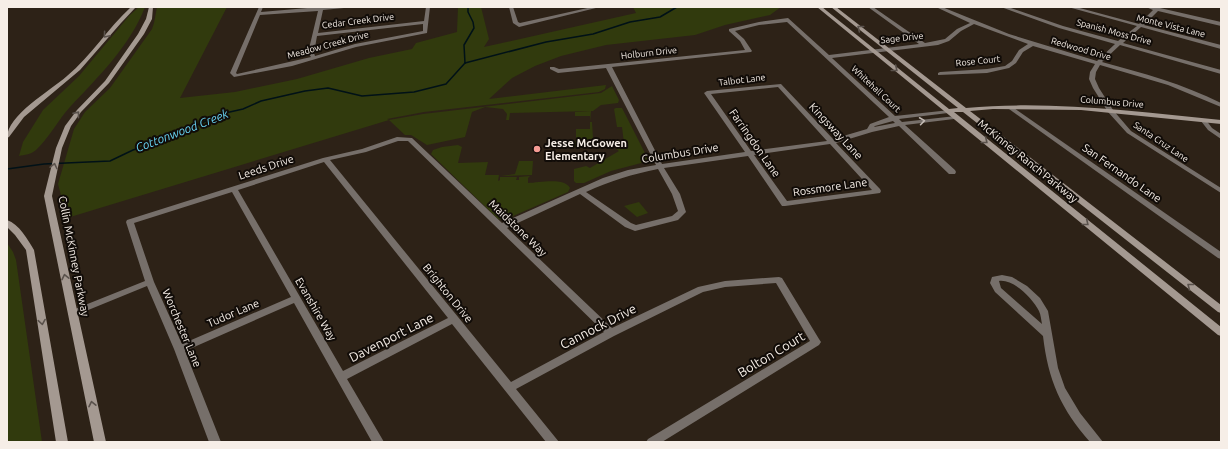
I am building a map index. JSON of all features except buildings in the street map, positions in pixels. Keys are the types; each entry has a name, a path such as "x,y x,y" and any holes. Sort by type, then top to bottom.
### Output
{"street":[{"path":"7,136 10,130 30,108 78,69 116,22 134,7"},
{"name":"Collin McKinney Parkway","path":"100,442 49,201 50,185 59,148 68,126 79,111 107,82 141,34 149,19 151,7"},
{"path":"261,7 258,14 344,7"},
{"path":"426,22 428,7"},
{"path":"511,7 516,24 519,25 598,7"},
{"name":"McKinney Ranch Parkway","path":"819,7 1221,332"},
{"name":"McKinney Ranch Parkway","path":"833,7 1221,310"},
{"path":"870,7 924,45"},
{"name":"Redwood Drive","path":"938,7 973,23 1032,44 1177,86 1221,105"},
{"name":"Spanish Moss Drive","path":"1003,7 1047,23 1221,72"},
{"name":"Monte Vista Lane","path":"1070,7 1221,47"},
{"path":"1148,7 1158,8 1221,24"},
{"path":"314,58 311,53 321,8"},
{"path":"1098,63 1158,8"},
{"name":"Meadow Creek Drive","path":"258,14 233,74 236,76 314,58 355,46 425,32 426,22"},
{"name":"Whitehall Court","path":"749,51 742,40 731,30 746,25 763,22 788,20 952,172"},
{"name":"Cedar Creek Drive","path":"315,35 426,22"},
{"name":"Sage Drive","path":"827,57 872,50 944,42 959,30 973,23"},
{"name":"Rose Court","path":"940,74 987,71 1007,67 1014,62 1021,51 1032,44"},
{"name":"Holburn Drive","path":"552,68 558,71 609,67 749,51"},
{"name":"Santa Cruz Lane","path":"1098,63 1093,72 1092,79 1110,111 1121,124 1135,136 1221,191"},
{"path":"582,192 628,225 635,228 675,218 680,214 682,208 609,67"},
{"name":"Talbot Lane","path":"707,94 779,85"},
{"name":"Kingsway Lane","path":"779,85 878,192"},
{"name":"Farringdon Lane","path":"707,94 785,204"},
{"name":"Columbus Drive","path":"870,130 872,125 894,118 997,110 1000,108 1071,108 1221,122"},
{"name":"San Fernando Lane","path":"1011,108 1221,256"},
{"name":"Columbus Drive","path":"501,227 606,180 631,172 660,166 832,142 870,130 951,114"},
{"path":"1204,121 1210,129 1221,136"},
{"name":"Leeds Drive","path":"130,222 325,159 364,151 397,139 410,139"},
{"name":"Maidstone Way","path":"410,139 610,333"},
{"name":"Brighton Drive","path":"325,159 553,442"},
{"name":"Evanshire Way","path":"234,188 378,442"},
{"name":"Rossmore Lane","path":"785,204 878,192"},
{"path":"7,222 18,233 30,250 62,442"},
{"name":"Worchester Lane","path":"130,222 150,282 179,349 215,442"},
{"path":"1048,334 998,290 994,283 995,279 1003,278 1013,280 1038,302 1045,313 1053,367 1061,391 1075,415 1097,442"},
{"name":"Bolton Court","path":"652,442 816,342 779,280 725,284 701,289"},
{"path":"73,313 150,282"},
{"name":"Cannock Drive","path":"509,388 610,333 701,289"},
{"name":"Tudor Lane","path":"179,349 296,299"},
{"name":"Davenport Lane","path":"341,377 454,319"}],"green space":[{"path":"139,7 145,7 139,21 122,48 66,112 41,145 36,150 28,154 19,156 23,142 43,110 79,76 129,16"},
{"path":"157,7 227,7 180,98 235,92 297,79 369,58 412,49 416,43 457,32 458,7 481,7 489,39 484,47 636,13 633,7 781,7 770,15 725,25 695,35 606,45 561,56 535,66 512,78 489,99 606,85 605,89 599,92 424,112 387,119 389,120 67,218 58,184 74,129 85,112 110,88 152,29"},
{"path":"612,86 619,100 618,103 601,105 593,111 510,113 509,120 506,120 507,114 503,109 485,107 472,112 465,137 427,145 411,135 405,135 389,120 423,114 601,93"},
{"path":"622,108 648,159 645,162 611,171 584,183 576,183 574,181 574,169 586,166 590,168 619,151 615,148 619,144 624,143 622,127 617,127 614,109"},
{"path":"591,111 590,122 590,116 575,116 575,112"},
{"path":"590,122 592,122 593,138 587,141 581,139 584,141 574,148 568,144 568,141 576,141 576,129 590,129"},
{"path":"458,145 462,147 458,163 488,162 485,175 499,175 498,181 500,180 500,177 517,177 516,180 519,180 519,177 530,176 528,178 528,183 557,182 567,185 570,188 568,192 504,220 498,219 431,154 433,150 442,147"},
{"path":"519,161 533,161 532,175 501,176 515,174"},
{"path":"639,202 648,213 637,217 624,206"},
{"path":"7,243 16,260 42,442 7,442"}],"waterway":[{"path":"465,63 464,45 474,28 468,12 468,7"},
{"path":"465,63 546,42 593,34 630,22 660,17 677,7"},
{"name":"Cottonwood Creek","path":"7,169 44,164 110,161 133,150 165,140 221,114 243,109 261,101 305,91 328,88 362,96 414,92 446,84 465,63"}],"place":[{"name":"Jesse McGowen Elementary","path":"537,149"}]}
